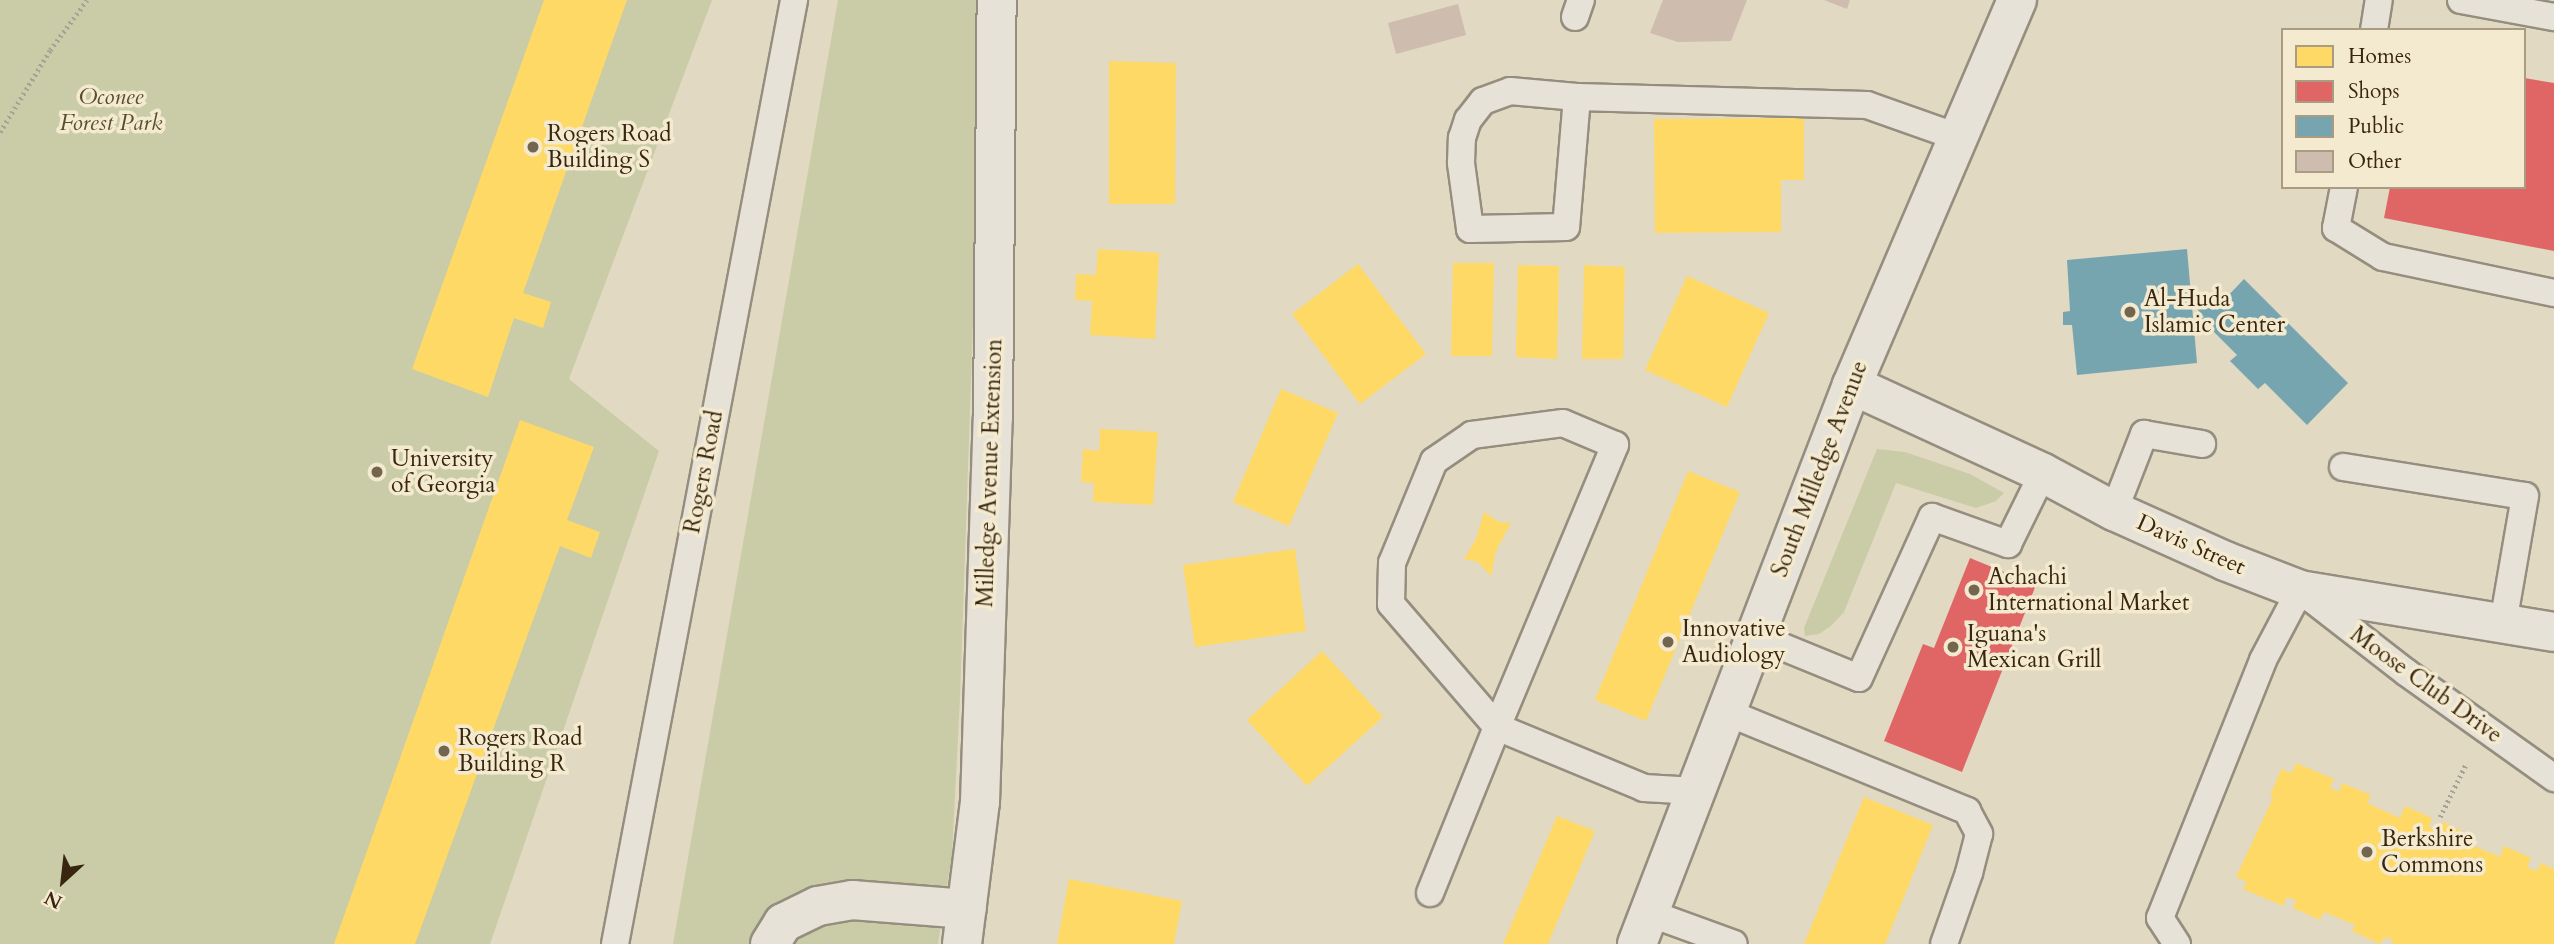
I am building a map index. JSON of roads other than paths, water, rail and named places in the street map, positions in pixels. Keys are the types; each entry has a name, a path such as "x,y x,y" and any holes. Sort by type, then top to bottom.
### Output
{"street":[{"name":"Milledge Avenue Extension","path":"964,927 980,802 993,418 997,0"},
{"name":"South Milledge Avenue","path":"1643,928 1852,385 2017,0"},
{"name":"Davis Street","path":"1852,385 2043,473 2114,511 2225,561 2300,590 2554,632"},
{"path":"769,944 783,923 818,906 852,900 964,927"}],"lane":[{"name":"Rogers Road","path":"615,944 794,0"},
{"path":"2374,28 2379,0"},
{"path":"2460,0 2554,17"},
{"path":"1577,97 1566,227 1470,229 1461,163 1462,138 1468,120 1483,102 1510,91 1577,97 1867,105 1960,138"},
{"path":"2344,189 2336,228 2383,257 2554,293"},
{"path":"1430,893 1497,727 1615,445 1563,423 1472,435 1434,461 1392,563 1391,604 1497,727 1644,788 1696,791"},
{"path":"2114,511 2144,434 2202,444"},
{"path":"2343,467 2525,496 2502,622"},
{"path":"1756,636 1859,678 1931,517 2008,544 2043,473"},
{"path":"2177,944 2160,918 2263,660 2300,590"},
{"name":"Moose Club Drive","path":"2300,590 2407,673 2554,778"},
{"path":"1726,712 1967,811 1979,834 1969,873 1944,944"},
{"path":"1643,928 1734,944"}],"place":[{"name":"Rogers Road Building S","path":"533,147"},
{"name":"Al-Huda Islamic Center","path":"2130,312"},
{"name":"University of Georgia","path":"377,472"},
{"name":"Achachi International Market","path":"1974,590"},
{"name":"Innovative Audiology","path":"1668,642"},
{"name":"Iguana's Mexican Grill","path":"1953,647"},
{"name":"Rogers Road Building R","path":"444,751"},
{"name":"Berkshire Commons","path":"2367,852"}],"park label":[{"name":"Oconee Forest Park","path":"111,110"}]}
